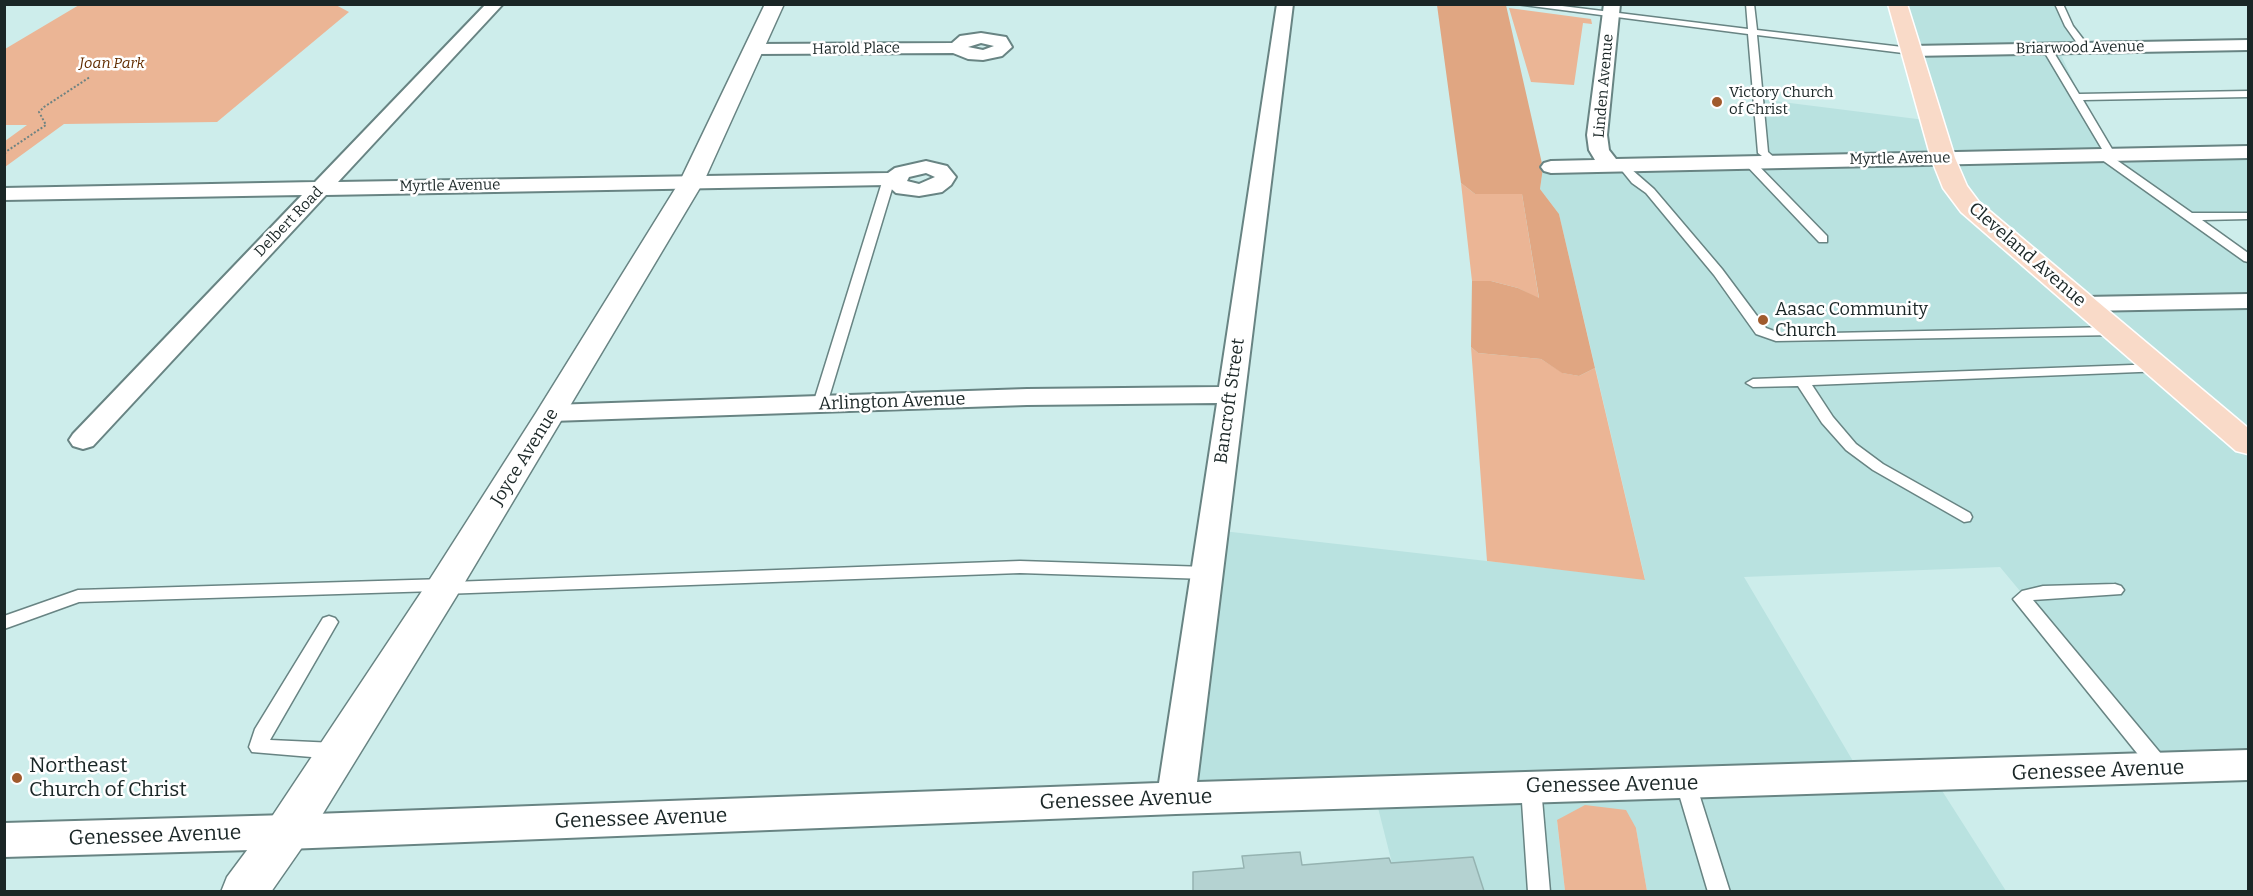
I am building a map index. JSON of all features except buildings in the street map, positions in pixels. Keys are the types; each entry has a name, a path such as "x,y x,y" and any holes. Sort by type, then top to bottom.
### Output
{"main road":[{"name":"Cleveland Avenue","path":"1897,4 1943,158 1955,188 1970,207 2248,444"}],"street":[{"name":"Delbert Road","path":"83,440 495,4"},
{"name":"Joyce Avenue","path":"244,891 287,832 444,587 692,181 775,4"},
{"name":"Bancroft Street","path":"1176,798 1285,4"},
{"name":"Linden Avenue","path":"1611,10 1598,135 1599,150 1616,165"},
{"name":"Briarwood Avenue","path":"1911,51 2248,45"},
{"name":"Harold Place","path":"755,50 956,48"},
{"name":"Myrtle Avenue","path":"1551,167 2248,152"},
{"name":"Myrtle Avenue","path":"4,194 892,179"},
{"path":"2084,304 2248,301"},
{"name":"Arlington Avenue","path":"552,413 1027,397 1231,395"},
{"name":"Genessee Avenue","path":"4,840 287,832 1176,798 2248,765"}],"lane":[{"path":"1520,4 1611,10 1751,33 1911,51"},
{"path":"1750,4 1763,153 1774,162"},
{"path":"2059,4 2069,26 2085,48"},
{"path":"2047,48 2078,97 2100,141 2107,149 2102,155 2248,258"},
{"path":"2078,97 2248,94"},
{"path":"1749,162 1822,239"},
{"path":"1616,165 1650,190 1718,272 1761,331 1781,338 2115,331"},
{"path":"820,404 892,179"},
{"path":"2191,218 2248,216"},
{"path":"1753,383 2159,368"},
{"path":"1802,381 1827,420 1851,447 1878,467 1964,517"},
{"path":"4,623 78,596 444,587 1020,567 1207,573"},
{"path":"2115,590 2043,592 2028,595 2022,599 2162,769"},
{"path":"328,622 262,734 259,747 338,751"},
{"path":"1686,784 1719,891"},
{"path":"1531,787 1539,891"}],"path":[{"path":"4,153 45,125 39,112 44,107 90,77"}],"shaded area":[{"path":"1894,4 2058,5 2084,49 2058,49 2108,154 2242,152 2248,156 2248,218 2193,219 2248,258 2248,772 2173,775 2000,567 1744,577 1863,778 1932,775 2006,891 1647,891 1636,828 1557,821 1565,891 1399,891 1374,792 1186,800 1214,530 1645,579 1559,214 1540,189 1543,168 1769,162 1758,99 1933,121"},
{"path":"1437,5 1506,5 1543,168 1540,189 1559,214 1595,368 1579,376 1562,373 1541,359 1478,353 1471,347 1472,281 1491,281 1518,288 1539,298 1522,194 1475,194 1461,183"}],"green space":[{"name":"Joan Park","path":"334,4 349,12 217,122 64,124 5,167 5,141 27,125 5,125 5,49 79,5"},
{"path":"1509,8 1591,19 1592,24 1583,23 1574,85 1531,82"},
{"path":"1461,183 1475,194 1522,194 1539,299 1518,288 1491,281 1472,281"},
{"path":"1471,347 1478,353 1541,359 1563,373 1579,376 1595,368 1645,580 1487,561"},
{"path":"1585,805 1626,810 1636,828 1647,891 1565,891 1557,820"}],"place":[{"name":"Victory Church of Christ","path":"1717,102"},
{"name":"Aasac Community Church","path":"1763,320"},
{"name":"Northeast Church of Christ","path":"17,778"}]}
